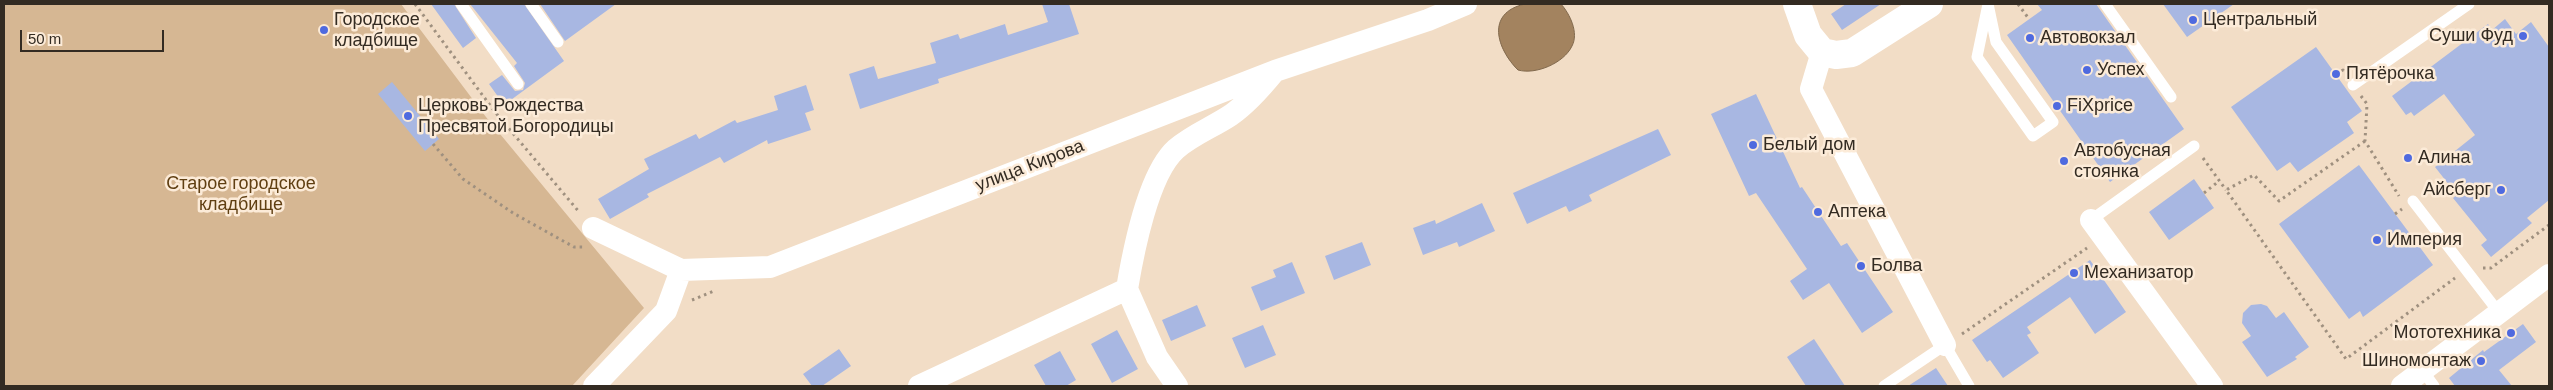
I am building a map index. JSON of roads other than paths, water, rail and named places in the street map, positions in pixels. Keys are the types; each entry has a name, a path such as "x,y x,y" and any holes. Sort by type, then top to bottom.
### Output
{"street":[{"name":"улица Кирова","path":"592,237 681,270 770,267 1275,71 1428,20 1466,4"},
{"path":"1797,4 1808,35 1822,52 1836,55 1852,53 1929,4"},
{"path":"1822,52 1811,89 1945,345"},
{"path":"1177,386 1157,357 1127,289 1137,235 1162,167 1174,151 1190,138 1231,115 1255,95 1275,71"},
{"path":"2097,228 2212,386"},
{"path":"594,386 666,310 681,270"},
{"path":"2402,386 2428,379 2500,314 2549,275"},
{"path":"919,386 1127,289"}],"lane":[{"path":"461,4 518,84"},
{"path":"531,4 558,42"},
{"path":"1988,4 1996,42 2053,122 2033,136 1977,57 1988,4"},
{"path":"2105,4 2171,97"},
{"path":"2353,85 2469,4"},
{"path":"2097,228 2194,146"},
{"path":"2413,201 2500,314"},
{"path":"1884,386 1945,345 1969,386"}],"place":[{"name":"Центральный","path":"2193,20"},
{"name":"Городское кладбище","path":"324,30"},
{"name":"Суши Фуд","path":"2523,36"},
{"name":"Автовокзал","path":"2030,38"},
{"name":"Успех","path":"2087,70"},
{"name":"Пятёрочка","path":"2336,74"},
{"name":"FiXprice","path":"2057,106"},
{"name":"Церковь Рождества Пресвятой Богородицы","path":"408,116"},
{"name":"Белый дом","path":"1753,145"},
{"name":"Алина","path":"2408,158"},
{"name":"Автобусная стоянка","path":"2064,161"},
{"name":"Айсберг","path":"2501,190"},
{"name":"Аптека","path":"1818,212"},
{"name":"Империя","path":"2377,240"},
{"name":"Болва","path":"1861,266"},
{"name":"Механизатор","path":"2074,273"},
{"name":"Мототехника","path":"2511,333"},
{"name":"Шиномонтаж","path":"2481,361"}],"park label":[{"name":"Старое городское кладбище","path":"241,194"}]}
